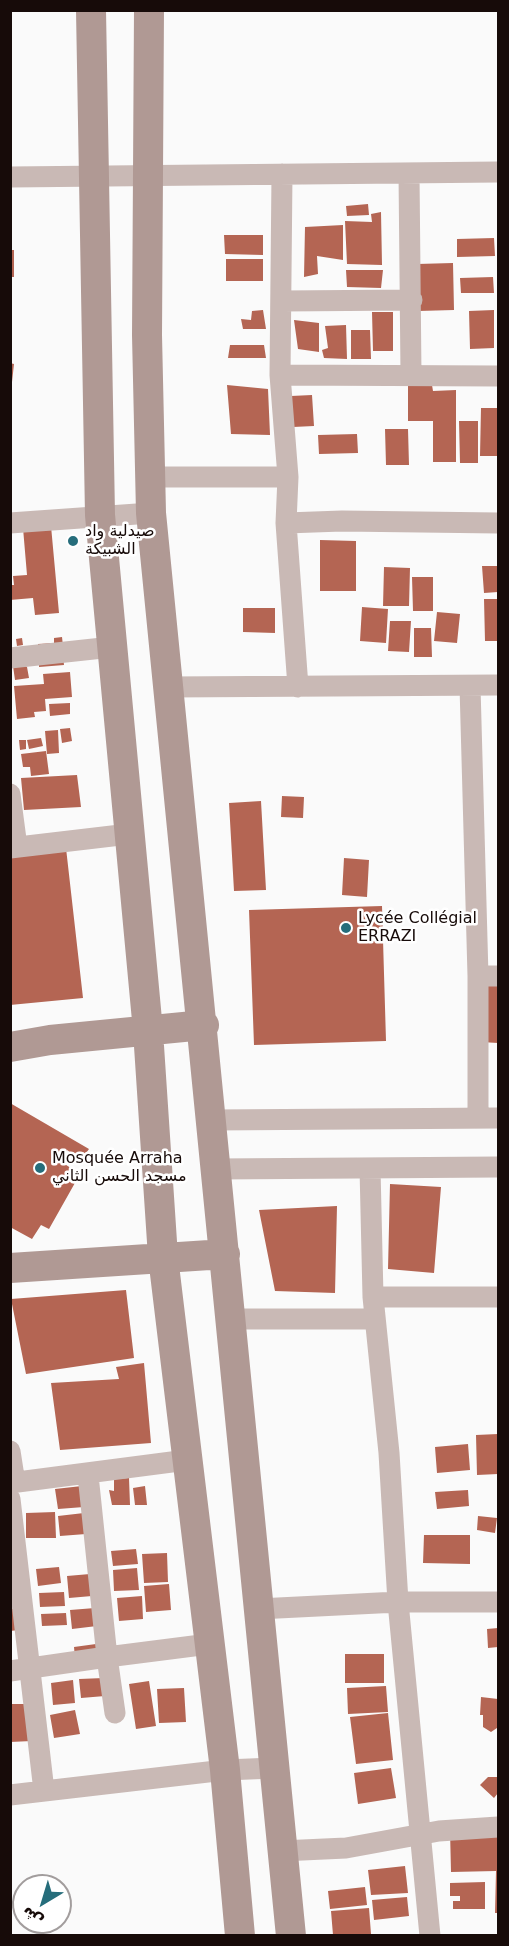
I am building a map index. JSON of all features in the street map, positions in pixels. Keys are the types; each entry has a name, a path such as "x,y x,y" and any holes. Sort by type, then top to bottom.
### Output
{"street":[{"path":"91,10 100,514 148,1031 163,1257 225,1770 240,1935"},
{"path":"149,10 149,477 151,513 204,1025 281,1851 291,1935"},
{"path":"10,177 498,172"},
{"path":"409,173 411,375"},
{"path":"282,174 280,375 288,477 286,523 298,687"},
{"path":"282,301 412,300"},
{"path":"280,375 498,376"},
{"path":"149,477 288,477"},
{"path":"10,523 100,514 151,513"},
{"path":"286,523 342,520 498,523"},
{"path":"10,658 112,647"},
{"path":"169,687 498,685"},
{"path":"213,1120 488,1118 488,976 470,686"},
{"path":"10,794 14,847 129,834"},
{"path":"10,1047 204,1025"},
{"path":"217,1168 498,1167"},
{"path":"370,1168 373,1297 389,1453 398,1602 430,1935"},
{"path":"10,1268 225,1254"},
{"path":"373,1297 498,1297"},
{"path":"231,1319 375,1319"},
{"path":"10,1451 21,1670 44,1791"},
{"path":"12,1488 88,1474 187,1460"},
{"path":"88,1474 114,1713"},
{"path":"258,1609 398,1602 498,1602"},
{"path":"21,1670 107,1656 209,1644"},
{"path":"10,1795 225,1770 274,1768"},
{"path":"281,1851 346,1848 461,1828 498,1827"}],"building":[{"path":"368,204 369,215 347,216 346,206"},
{"path":"381,212 382,265 347,264 345,221 372,222 371,214"},
{"path":"343,225 343,260 317,256 318,274 304,277 305,227"},
{"path":"224,235 263,235 263,255 225,254"},
{"path":"494,238 495,256 457,257 457,239"},
{"path":"10,250 14,250 14,277 10,277"},
{"path":"226,259 263,259 263,281 226,281"},
{"path":"453,263 454,310 418,311 417,264"},
{"path":"346,270 383,270 381,288 347,287"},
{"path":"493,277 494,293 461,293 460,278"},
{"path":"263,310 266,329 243,329 241,319 251,320 252,311"},
{"path":"494,310 494,348 470,349 469,311"},
{"path":"372,312 393,312 393,351 373,351"},
{"path":"294,320 319,323 319,352 298,349"},
{"path":"346,325 347,359 324,358 322,350 328,348 325,326"},
{"path":"351,330 370,330 371,359 351,359"},
{"path":"230,345 264,345 266,358 228,358"},
{"path":"10,363 14,364 12,382 10,382"},
{"path":"227,385 268,389 270,435 231,434"},
{"path":"408,385 432,385 433,391 456,390 456,462 433,462 433,421 408,421"},
{"path":"312,395 314,426 293,427 291,396"},
{"path":"481,408 498,408 498,456 480,456"},
{"path":"459,421 478,421 478,463 460,463"},
{"path":"385,429 408,429 409,465 386,465"},
{"path":"357,434 358,453 319,454 318,435"},
{"path":"51,526 59,613 35,615 33,598 10,600 10,585 14,585 13,576 27,575 23,528"},
{"path":"320,540 356,541 356,591 320,591"},
{"path":"482,566 498,566 498,592 484,593"},
{"path":"384,567 410,568 409,606 383,606"},
{"path":"412,577 433,577 433,611 413,611"},
{"path":"484,599 498,599 498,641 485,641"},
{"path":"362,607 388,609 386,643 360,641"},
{"path":"243,608 275,608 275,633 243,632"},
{"path":"437,612 460,614 457,643 434,641"},
{"path":"390,621 411,621 409,652 388,651"},
{"path":"414,628 431,628 432,657 414,657"},
{"path":"62,637 63,646 38,652 38,644 54,643 54,638"},
{"path":"22,638 23,645 17,646 16,639"},
{"path":"63,656 64,665 39,667 39,657"},
{"path":"12,659 27,667 29,678 15,680"},
{"path":"70,672 72,697 45,699 46,711 34,712 35,717 17,719 14,686 44,684 43,674"},
{"path":"70,703 70,714 50,716 49,704"},
{"path":"70,728 72,741 62,743 60,729"},
{"path":"58,730 59,753 47,754 45,731"},
{"path":"41,738 43,746 29,749 27,740"},
{"path":"19,740 26,740 26,749 20,750"},
{"path":"46,751 49,774 31,776 30,767 23,767 21,754"},
{"path":"77,775 81,807 24,810 21,778"},
{"path":"282,796 304,797 303,818 281,817"},
{"path":"261,801 266,890 234,891 229,803"},
{"path":"66,848 83,998 10,1005 10,849"},
{"path":"344,858 369,860 367,897 342,895"},
{"path":"382,906 386,1041 254,1045 249,910"},
{"path":"484,980 498,980 498,1043 481,1042"},
{"name":"Mosquée Arraha مسجد الحسن الثاني","path":"10,1103 89,1149 81,1160 67,1150 60,1161 80,1174 49,1229 41,1225 32,1239 10,1227"},
{"path":"390,1184 441,1187 434,1273 388,1269"},
{"path":"337,1206 335,1293 275,1291 259,1210"},
{"path":"126,1290 134,1358 26,1374 11,1299"},
{"path":"144,1363 151,1443 60,1450 51,1383 119,1379 116,1367"},
{"path":"498,1434 498,1474 477,1475 476,1435"},
{"path":"468,1444 470,1470 437,1473 435,1447"},
{"path":"129,1478 130,1505 112,1505 109,1490 114,1491 114,1479"},
{"path":"82,1486 84,1507 58,1509 55,1489"},
{"path":"145,1486 147,1505 135,1505 133,1488"},
{"path":"468,1490 469,1506 437,1509 435,1492"},
{"path":"55,1512 56,1538 26,1538 26,1513"},
{"path":"84,1513 86,1534 60,1536 58,1516"},
{"path":"478,1516 497,1518 495,1533 477,1530"},
{"path":"424,1535 470,1535 470,1564 423,1563"},
{"path":"136,1549 138,1564 113,1566 111,1551"},
{"path":"167,1553 168,1582 144,1583 142,1554"},
{"path":"59,1567 61,1583 38,1586 36,1569"},
{"path":"137,1568 139,1590 114,1591 113,1570"},
{"path":"90,1574 92,1596 69,1598 67,1576"},
{"path":"169,1584 171,1610 146,1612 144,1586"},
{"path":"64,1592 65,1606 40,1607 39,1593"},
{"path":"142,1596 143,1619 119,1621 117,1598"},
{"path":"17,1608 19,1630 10,1631 10,1609"},
{"path":"95,1608 97,1626 72,1629 70,1610"},
{"path":"66,1613 67,1625 42,1626 41,1614"},
{"path":"498,1628 498,1647 488,1648 487,1629"},
{"path":"96,1644 99,1666 76,1668 74,1647"},
{"path":"345,1654 384,1654 384,1683 345,1683"},
{"path":"104,1678 105,1696 81,1698 79,1679"},
{"path":"73,1680 75,1703 53,1705 51,1683"},
{"path":"149,1681 156,1726 136,1729 129,1684"},
{"path":"386,1686 388,1712 348,1714 347,1688"},
{"path":"184,1688 186,1722 159,1723 157,1689"},
{"path":"481,1697 498,1699 497,1728 491,1732 483,1727 483,1715 480,1715"},
{"path":"10,1704 27,1704 32,1741 10,1742"},
{"path":"75,1710 80,1734 54,1738 50,1715"},
{"path":"388,1713 393,1760 356,1764 350,1717"},
{"path":"391,1768 396,1798 358,1804 354,1773"},
{"path":"488,1777 498,1777 498,1793 494,1798 480,1785"},
{"path":"498,1829 498,1913 495,1913 496,1871 451,1872 450,1830"},
{"path":"405,1866 408,1893 371,1895 368,1870"},
{"path":"485,1882 485,1909 453,1909 453,1901 460,1901 460,1896 450,1896 450,1883"},
{"path":"365,1887 367,1905 330,1909 328,1891"},
{"path":"407,1897 409,1916 374,1920 372,1900"},
{"path":"369,1908 371,1934 333,1935 331,1911"}],"place":[{"name":"صيدلية واد الشبيكة","path":"73,541"},
{"name":"Lycée Collégial ERRAZI","path":"346,928"},
{"name":"Mosquée Arraha مسجد الحسن الثاني","path":"40,1168"}]}
